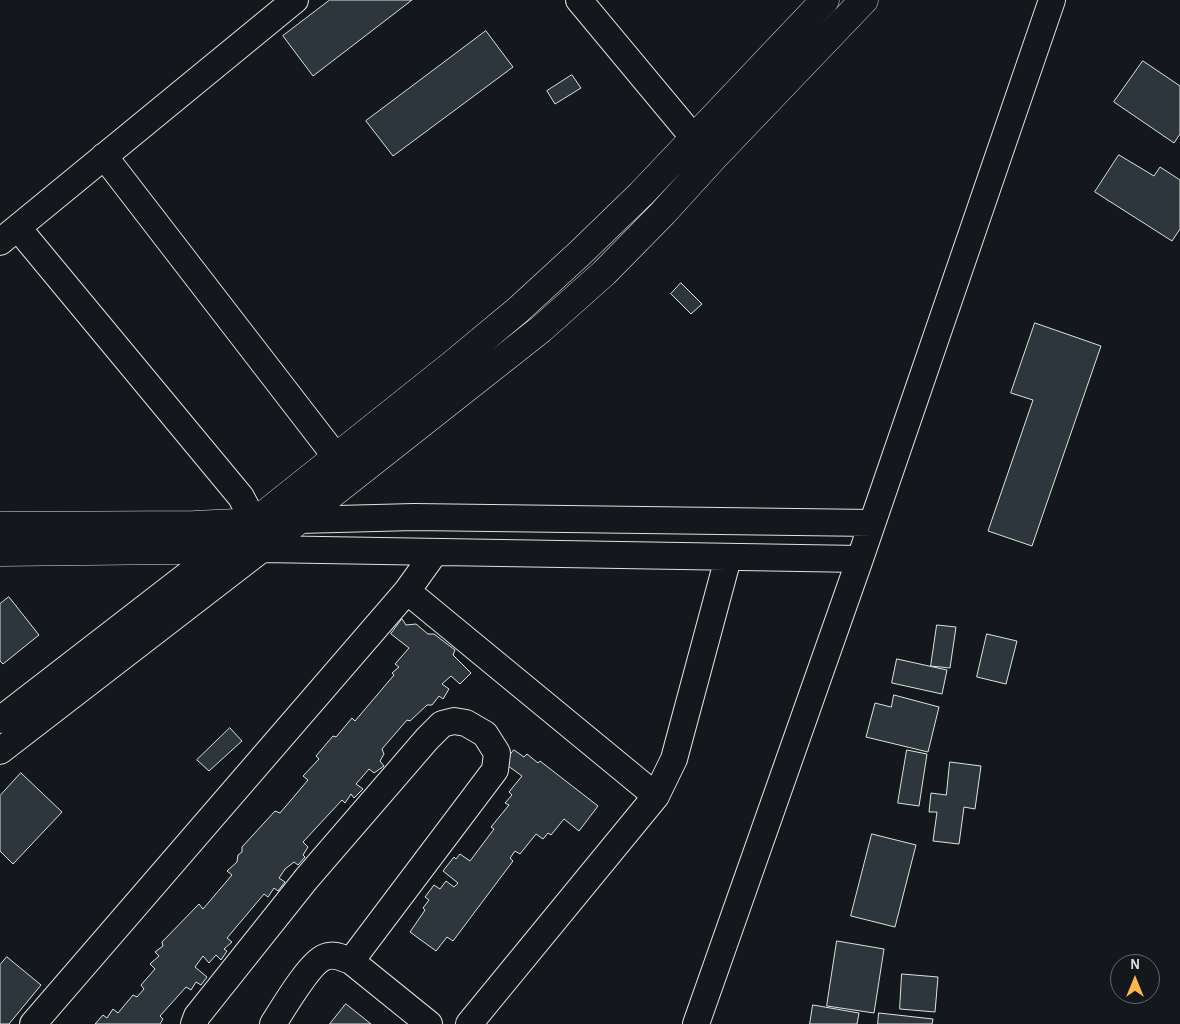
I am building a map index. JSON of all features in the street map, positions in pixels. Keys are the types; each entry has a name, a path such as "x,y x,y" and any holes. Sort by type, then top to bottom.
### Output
{"main road":[{"path":"221,549 518,310 641,194 825,0"},
{"path":"0,552 262,549 541,329 604,273 864,0"},
{"path":"0,526 194,525 298,520"}],"street":[{"path":"254,522 240,497 9,235 295,0"},
{"path":"579,0 693,137 713,158"},
{"path":"696,1024 860,560 1052,0"},
{"path":"104,156 352,478"},
{"path":"298,520 414,518 872,523"},
{"path":"0,720 221,549"},
{"path":"0,751 262,549 860,560"},
{"path":"33,1024 407,591 435,552"},
{"path":"469,1024 656,796 674,759 728,558"},
{"path":"407,591 656,796"},
{"path":"194,1024 197,1016 307,878 427,739 442,724 454,721 466,723 485,734 497,753 494,770 351,961"},
{"path":"272,1024 312,967 324,957 336,956 351,961 429,1024"}],"building":[{"path":"330,0 412,0 313,76 283,36"},
{"path":"486,31 513,67 393,156 366,121"},
{"path":"1143,61 1180,86 1180,134 1174,143 1114,102"},
{"path":"572,75 581,88 555,104 547,91"},
{"path":"1119,155 1154,176 1160,167 1180,180 1180,229 1172,241 1095,192"},
{"path":"681,283 702,304 691,314 671,294"},
{"path":"1035,323 1101,346 1032,546 988,531 1033,400 1011,393"},
{"path":"9,597 39,635 3,664 0,661 0,604"},
{"path":"402,619 406,625 416,624 428,634 434,634 455,650 453,655 471,673 460,684 451,676 442,684 449,689 443,699 439,696 432,705 427,705 410,721 407,720 382,749 384,754 380,761 384,766 374,773 369,769 356,784 363,789 354,798 351,794 345,803 342,800 303,842 308,847 303,855 305,857 298,865 294,862 285,869 279,878 285,882 278,891 274,888 268,897 264,894 227,938 232,942 224,949 227,951 221,960 216,955 209,963 203,956 195,967 207,977 201,985 196,982 191,990 186,987 160,1016 163,1019 160,1024 95,1024 103,1015 107,1018 113,1009 118,1013 133,995 137,997 144,989 141,985 155,969 150,964 159,956 155,952 163,946 162,942 199,904 203,909 232,875 227,871 237,862 238,855 242,852 242,847 275,811 280,813 308,780 303,776 319,759 316,756 352,718 355,721 394,675 392,673 399,667 395,664 409,648 391,634"},
{"path":"937,625 956,627 950,668 931,666"},
{"path":"987,634 1017,641 1006,684 977,677"},
{"path":"897,659 947,670 942,694 892,683"},
{"path":"894,695 939,707 928,752 866,737 875,703 891,707"},
{"path":"230,728 242,741 209,771 197,760"},
{"path":"514,750 524,757 527,754 538,763 540,761 598,806 579,831 564,819 551,835 548,833 543,839 536,834 520,854 515,851 510,858 513,861 453,941 447,937 436,951 410,932 425,910 423,908 429,900 425,897 434,885 440,889 446,881 454,887 458,883 443,871 454,857 456,859 460,854 470,861 494,829 491,827 509,805 505,803 512,795 509,792 522,776 504,763"},
{"path":"907,750 927,754 919,806 898,803"},
{"path":"950,762 981,766 975,809 964,807 959,844 933,841 937,812 929,812 931,793 946,795"},
{"path":"21,773 62,812 13,864 0,851 0,796"},
{"path":"872,834 916,845 895,927 851,916"},
{"path":"837,941 884,949 874,1013 827,1006"},
{"path":"7,957 41,985 9,1024 0,1024 0,965"},
{"path":"902,974 938,977 935,1012 900,1009"},
{"path":"346,1004 371,1024 330,1024"},
{"path":"813,1005 859,1013 857,1024 810,1024"},
{"path":"879,1013 933,1019 932,1024 878,1024"}]}
